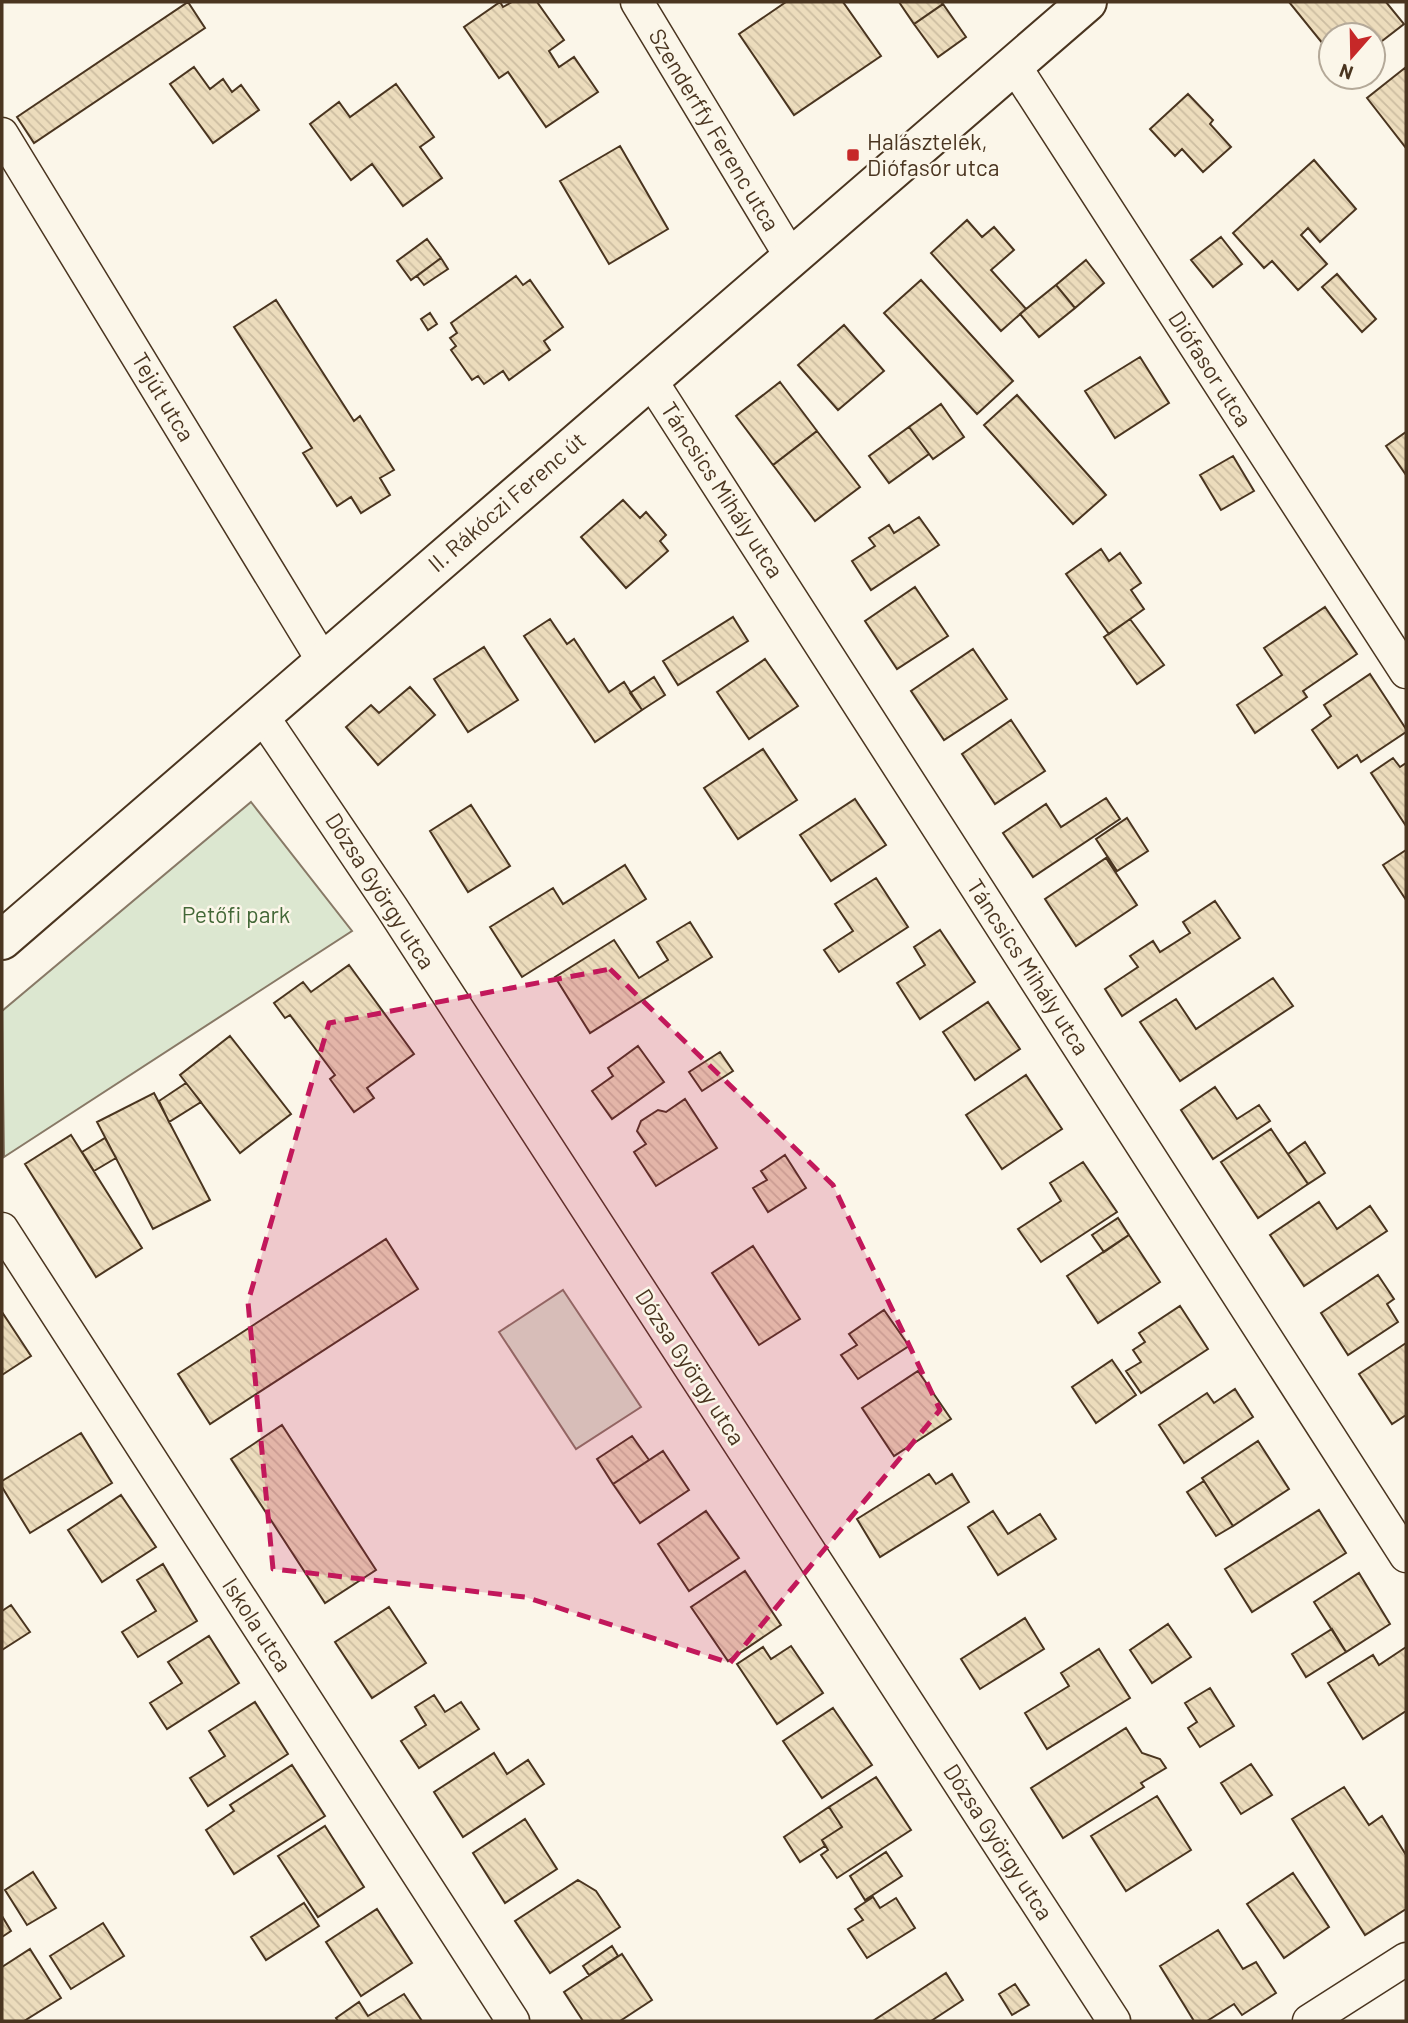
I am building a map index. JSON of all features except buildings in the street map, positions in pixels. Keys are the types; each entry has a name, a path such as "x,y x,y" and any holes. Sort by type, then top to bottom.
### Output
{"main road":[{"name":"II. Rákóczi Ferenc út","path":"2,940 1087,2"}],"street":[{"name":"Szenderffy Ferenc utca","path":"637,2 791,257"},
{"name":"Diófasor utca","path":"1014,65 1406,671"},
{"name":"Tejút utca","path":"2,134 323,661"},
{"name":"Táncsics Mihály utca","path":"650,379 1406,1556"},
{"name":"Dózsa György utca","path":"261,714 400,920 1114,2021"},
{"name":"Iskola utca","path":"2,1229 513,2021"},
{"path":"1310,2021 1406,1959"}],"highlighted area":[{"path":"610,969 833,1185 940,1410 730,1663 525,1597 273,1569 248,1302 329,1023"}],"green space":[{"name":"Petőfi park","path":"251,802 352,931 4,1157 2,1011"},
{"path":"563,1290 641,1407 576,1449 499,1332"}],"place":[{"name":"Halásztelek, Diófasor utca","path":"853,155"}]}
